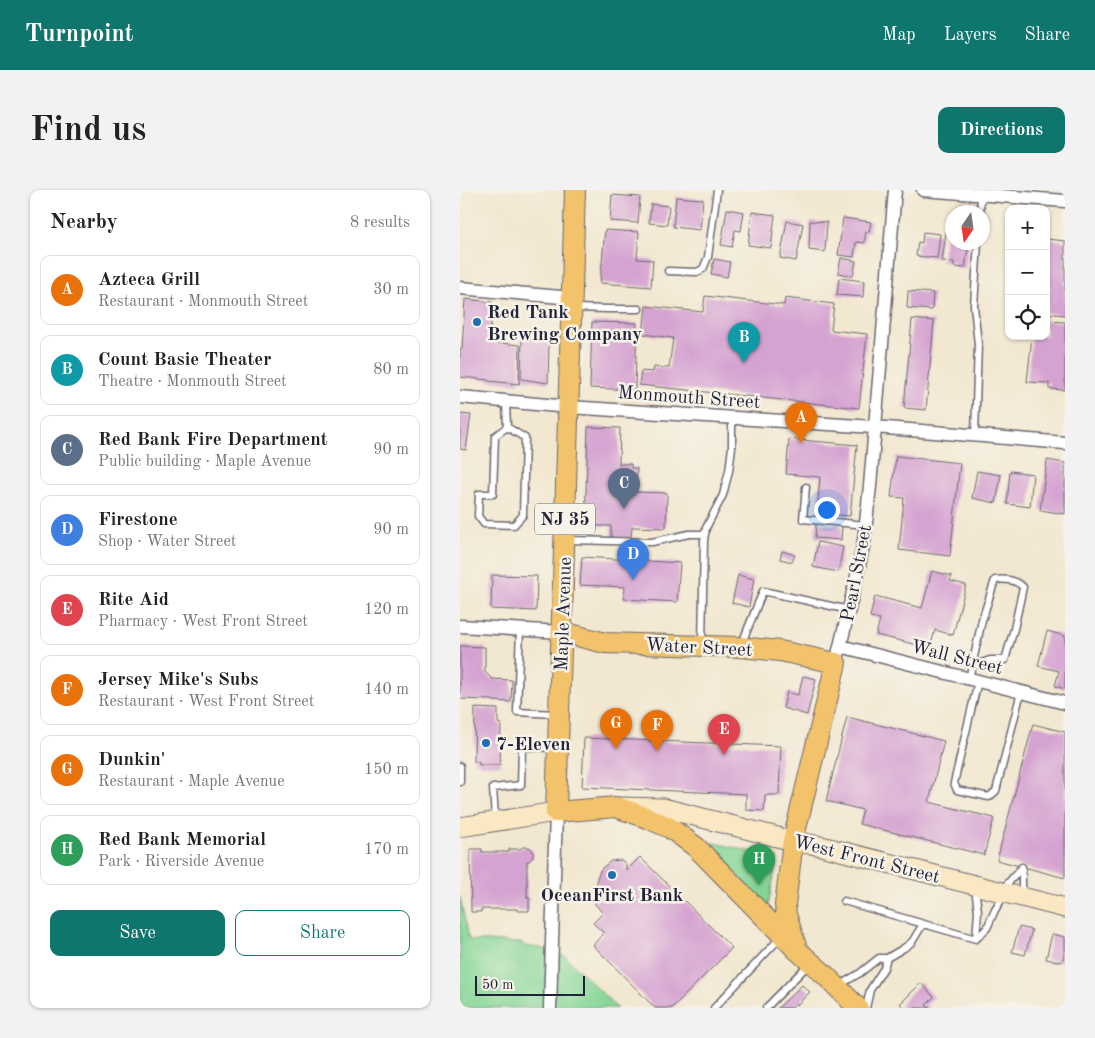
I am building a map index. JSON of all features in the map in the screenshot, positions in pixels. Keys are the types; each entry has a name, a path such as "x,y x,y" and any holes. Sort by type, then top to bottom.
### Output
{"main road":[{"name":"Maple Avenue","path":"556,812 575,190"},
{"name":"Water Street","path":"562,632 605,643 702,645 838,654"},
{"name":"Pearl Street","path":"804,956 786,914 785,905 793,841 838,654"},
{"name":"West Front Street","path":"460,827 556,812 616,807 662,808 1065,908"},
{"path":"616,807 670,828 696,847 858,1008"}],"street":[{"name":"Pearl Street","path":"838,654 857,576 866,525 894,190"},
{"path":"922,190 1065,201"},
{"path":"460,288 572,303"},
{"name":"Monmouth Street","path":"460,397 569,407 874,427 1065,443"},
{"path":"460,626 562,632"},
{"name":"Wall Street","path":"838,654 973,680 1065,703"},
{"name":"Maple Avenue","path":"550,1008 556,812"}],"lane":[{"path":"668,272 697,272 703,269 708,257 717,190"},
{"path":"980,205 981,194"},
{"path":"975,435 978,344 974,306 978,250"},
{"path":"572,303 608,310 639,309"},
{"path":"506,402 506,427"},
{"path":"702,645 706,528 723,495 732,447 732,417"},
{"path":"506,427 525,438 523,515 514,525 484,524 478,516 479,494 493,494 495,436 506,427"},
{"path":"806,487 803,519 866,525"},
{"path":"564,540 652,542 689,534 706,534"},
{"path":"972,666 990,660 1005,660 1023,586 1019,582 1006,579 995,580 985,610 972,666 973,680 954,783 957,790 989,797 996,791 1021,692"},
{"path":"740,647 763,591 848,610"},
{"path":"520,629 517,712 559,714"},
{"path":"496,822 494,788 522,785 522,747 558,748"},
{"path":"460,766 460,782"},
{"path":"974,885 978,911 976,939"},
{"path":"976,939 987,928 995,910 1010,894"},
{"path":"844,901 976,939"},
{"path":"837,987 860,973 879,958 888,958 904,948 912,942 923,924"},
{"path":"714,1008 783,935"},
{"path":"766,1008 804,956"},
{"path":"866,1008 870,990 888,958"}],"green space":[{"path":"711,842 777,858 767,912"},
{"path":"460,897 469,940 522,943 524,946 540,948 566,957 617,1008 460,1008"}],"building":[{"path":"612,195 640,197 638,223 610,221"},
{"path":"676,197 703,199 700,230 673,227"},
{"path":"651,204 669,206 667,225 649,223"},
{"path":"727,209 744,212 741,231 735,230 732,247 721,245"},
{"path":"752,212 775,215 771,248 748,245"},
{"path":"843,218 871,222 869,232 866,232 864,243 856,242 854,257 838,255"},
{"path":"787,221 803,224 796,261 780,258"},
{"path":"810,221 827,222 825,252 809,250"},
{"path":"605,230 639,232 637,259 653,260 651,287 600,283"},
{"path":"923,232 940,234 937,258 916,256 918,242 922,243"},
{"path":"1050,239 1065,241 1065,315 1050,313"},
{"path":"945,240 945,250 968,250 965,268 954,267 954,262 942,261"},
{"path":"841,258 856,261 853,276 838,273"},
{"path":"714,259 730,262 727,277 711,274"},
{"path":"839,278 864,281 863,297 837,295"},
{"path":"908,291 933,293 932,310 907,308"},
{"path":"705,296 784,305 785,298 834,304 831,330 867,334 859,408 639,385 641,371 653,372 654,367 669,368 673,338 643,334 646,306 703,312"},
{"name":"Red Tank Brewing Company","path":"465,299 492,302 490,342 520,345 519,384 460,377 460,349 462,349"},
{"path":"912,319 934,321 926,410 904,408"},
{"path":"1050,321 1065,322 1065,390 1049,389 1049,383 1027,382 1032,340 1050,340"},
{"path":"592,322 637,323 635,390 590,388"},
{"path":"522,339 549,342 548,383 521,379"},
{"path":"460,414 471,415 466,450 460,449"},
{"path":"588,427 620,428 619,464 631,464 631,468 637,468 636,492 667,493 666,528 632,527 631,538 611,538 611,526 585,526"},
{"path":"789,439 857,445 850,516 817,513 820,477 786,474"},
{"path":"896,456 960,463 950,556 899,550 904,498 891,497"},
{"path":"1047,460 1065,463 1065,514 1040,510"},
{"path":"977,471 1001,475 996,503 972,498"},
{"path":"1010,471 1033,474 1030,507 1007,504"},
{"path":"816,524 842,526 841,540 815,538"},
{"path":"818,542 843,547 838,572 813,567"},
{"path":"782,551 795,555 792,562 780,559"},
{"path":"582,557 680,563 677,602 624,599 625,587 580,585"},
{"path":"932,571 952,576 950,581 966,585 953,635 935,630 930,648 876,635 880,619 870,617 875,596 922,608"},
{"path":"492,575 537,576 536,611 491,609"},
{"path":"738,575 754,579 749,607 732,603"},
{"path":"1047,631 1065,636 1065,689 1055,686 1059,671 1038,666"},
{"path":"460,646 485,647 485,672 492,679 512,680 511,702 460,699"},
{"path":"803,676 816,679 807,715 783,708 787,692 798,695"},
{"name":"7-Eleven","path":"475,708 498,709 498,723 501,724 500,765 479,765 479,762 474,762"},
{"path":"847,717 944,741 929,802 994,818 984,855 859,824 863,810 826,801"},
{"path":"1033,724 1065,732 1065,878 997,860"},
{"path":"584,738 781,746 779,795 765,795 764,811 746,810 746,794 582,787"},
{"path":"529,847 533,851 533,857 527,861 529,911 481,909 481,912 471,912 470,849 482,849 482,852 509,852 509,849 520,849"},
{"path":"640,857 732,948 672,1008 655,1008 593,945 604,933 593,923 603,913 595,904 596,898 606,889 600,888 597,883 601,869 611,861 621,860 626,864 626,871"},
{"path":"1019,927 1032,930 1025,955 1012,952"},
{"path":"1052,934 1065,937 1065,951 1062,962 1046,959"},
{"path":"921,983 934,997 926,1005 930,1008 904,1008 900,1004"},
{"path":"802,985 810,992 797,1005 792,1008 778,1008"}],"place":[{"name":"Red Tank Brewing Company","path":"477,322"},
{"name":"Count Basie Theater","path":"744,363"},
{"name":"Azteca Grill","path":"801,443"},
{"name":"Red Bank Fire Department","path":"624,509"},
{"name":"Firestone","path":"633,580"},
{"name":"7-Eleven","path":"486,743"},
{"name":"Dunkin'","path":"616,749"},
{"name":"Jersey Mike's Subs","path":"657,751"},
{"name":"Rite Aid","path":"724,755"},
{"name":"OceanFirst Bank","path":"612,875"},
{"name":"Red Bank Memorial","path":"759,885"}]}
